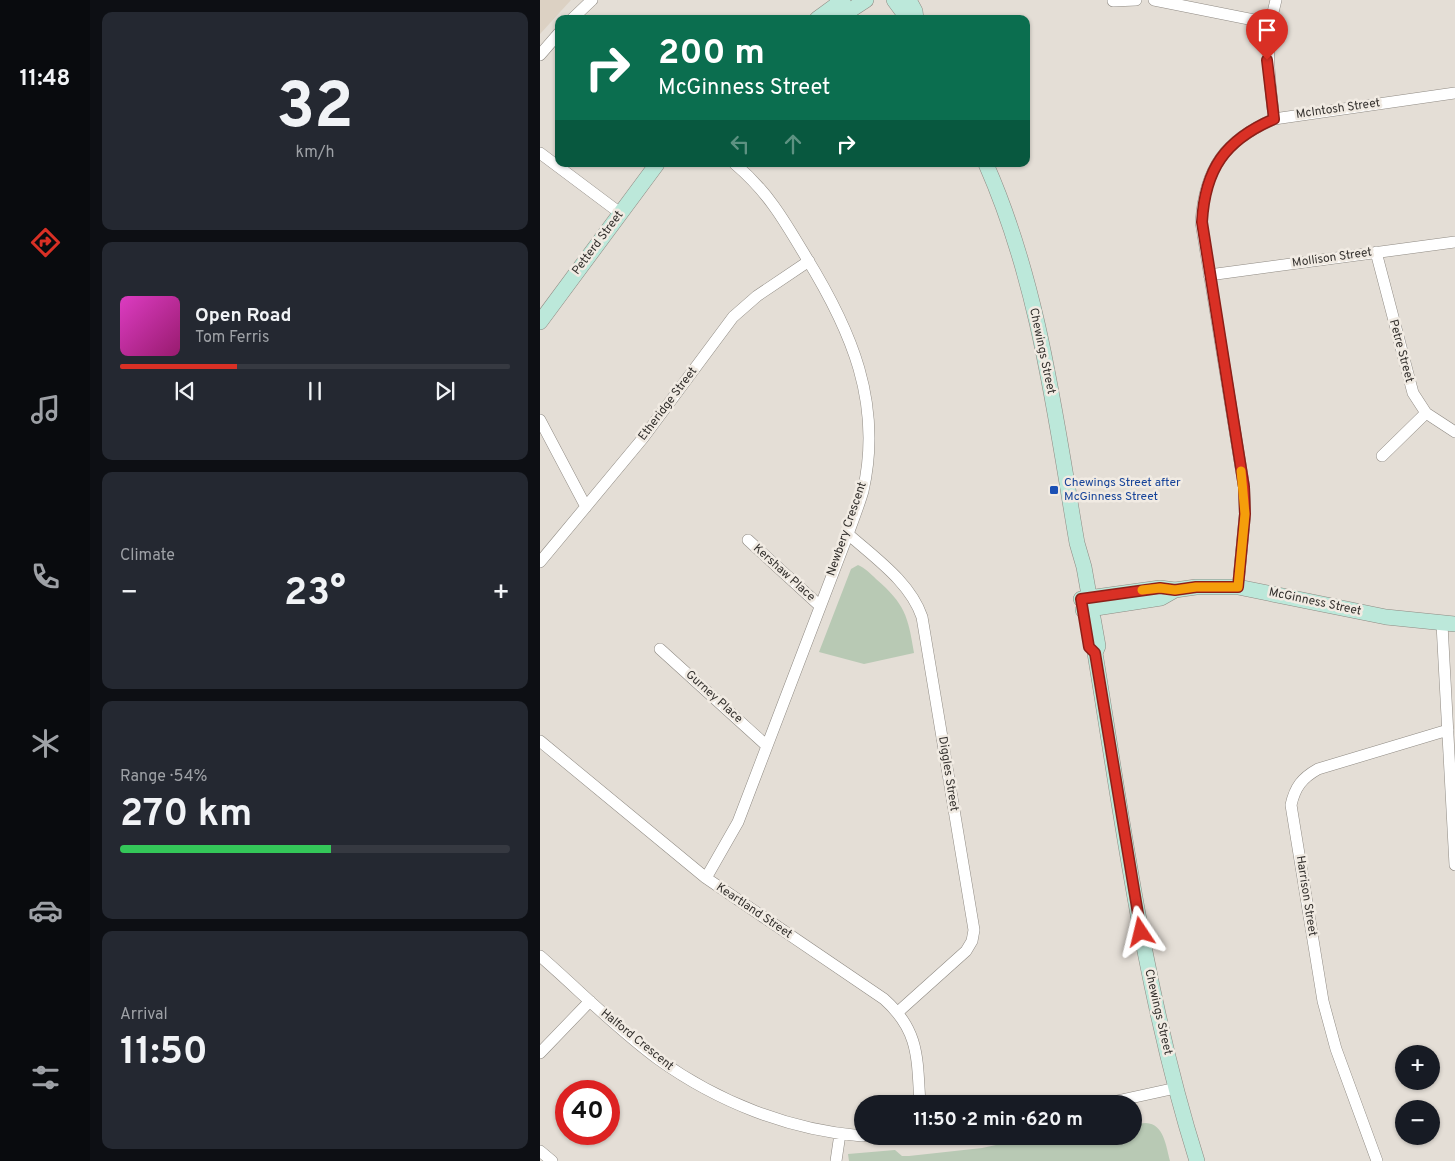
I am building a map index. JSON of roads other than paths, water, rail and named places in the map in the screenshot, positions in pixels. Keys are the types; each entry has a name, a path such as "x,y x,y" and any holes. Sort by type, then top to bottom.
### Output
{"street":[{"path":"576,15 592,0"},
{"path":"822,15 843,0"},
{"path":"844,15 866,0"},
{"path":"894,0 905,15"},
{"path":"909,0 916,15"},
{"path":"1113,1 1136,0"},
{"path":"1154,0 1269,23"},
{"path":"1274,119 1267,60 1269,23 1276,0"},
{"path":"540,55 555,38"},
{"name":"McIntosh Street","path":"1238,587 1245,514 1244,487 1202,222 1203,199 1209,178 1220,158 1234,141 1253,128 1274,119 1455,93"},
{"path":"540,153 555,164"},
{"path":"559,167 620,213"},
{"name":"Petterd Street","path":"540,322 655,167"},
{"name":"Newbery Crescent","path":"706,878 738,822 848,534 862,492 868,458 869,423 864,387 848,334 832,299 772,200 738,167"},
{"name":"Chewings Street","path":"987,167 1012,229 1034,309 1049,377 1077,543 1075,568 1098,646 1095,653 1144,952 1176,1088 1195,1155"},
{"name":"Mollison Street","path":"1209,275 1455,242"},
{"name":"Petre Street","path":"1376,252 1413,393 1426,413 1455,432"},
{"name":"Etheridge Street","path":"540,562 643,438 733,317 748,302 809,261"},
{"path":"1382,456 1426,413"},
{"path":"540,420 586,507"},
{"name":"Diggles Street","path":"848,534 901,582 911,594 922,617 974,930 972,941 966,951 898,1012"},
{"name":"Kershaw Place","path":"748,540 820,606"},
{"name":"McGinness Street","path":"1086,604 1161,598 1175,590 1196,587 1238,587 1386,617 1449,624"},
{"path":"1449,624 1448,730 1453,796 1455,865"},
{"name":"Gurney Place","path":"660,649 767,746"},
{"name":"Harrison Street","path":"1377,1161 1336,1049 1323,1001 1291,805 1297,786 1306,776 1318,769 1448,730"},
{"name":"Keartland Street","path":"540,741 706,878 884,999 898,1012 912,1035 917,1051 919,1095"},
{"name":"Halford Crescent","path":"540,956 590,1002 656,1058 708,1090 782,1121 854,1135"},
{"path":"540,1052 590,1002"},
{"path":"1142,1095 1176,1088"},
{"path":"836,1161 840,1134"},
{"path":"540,1151 552,1161"}],"place":[{"name":"Chewings Street after McGinness Street","path":"1054,490"}]}
